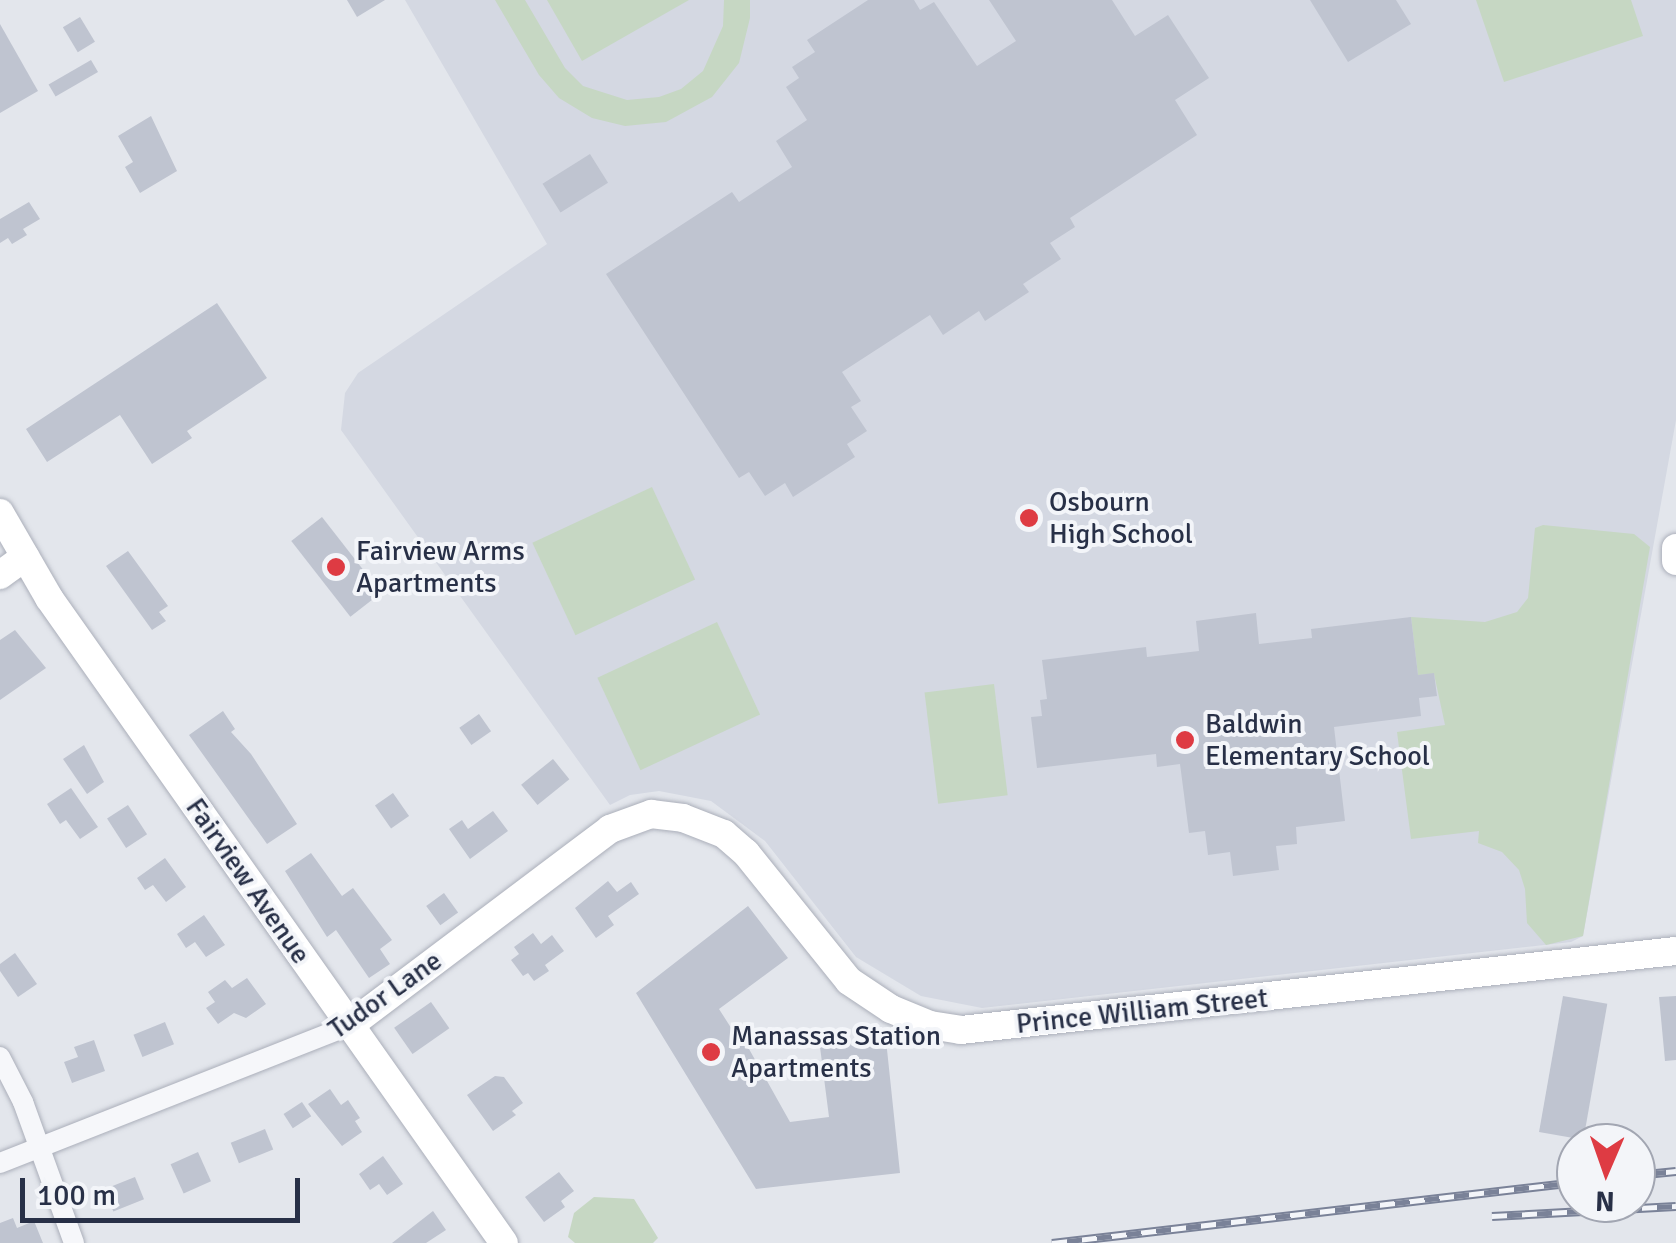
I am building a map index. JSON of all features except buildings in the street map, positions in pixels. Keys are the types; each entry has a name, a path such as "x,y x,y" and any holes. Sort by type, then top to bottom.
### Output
{"street":[{"name":"Fairview Avenue","path":"0,513 88,654 504,1243"},
{"path":"1676,548 1676,561"},
{"path":"0,575 25,557"},
{"name":"Tudor Lane","path":"0,1163 350,1025 623,820 651,814 688,820"},
{"name":"Prince William Street","path":"688,820 736,842 815,944 858,988 891,1009 930,1025 961,1030 1676,951"},
{"path":"0,1057 40,1148 74,1243"}],"shaded area":[{"name":"Osbourn High School","path":"405,0 1676,0 1676,420 1583,936 1571,942 982,1008 921,996 856,957 765,841 711,801 659,791 630,795 610,805 341,430 345,393 358,373 547,244"}],"green space":[{"path":"495,0 525,0 565,68 583,86 627,100 659,97 681,89 703,71 723,26 724,0 750,0 750,18 739,63 712,97 666,122 625,126 592,118 559,98 539,75"},
{"path":"547,0 689,0 582,61"},
{"path":"1476,0 1631,0 1643,36 1504,82"},
{"path":"652,487 695,579 575,635 532,543"},
{"path":"1543,525 1634,534 1650,547 1583,936 1546,945 1527,923 1525,889 1519,870 1502,852 1478,843 1479,831 1411,839 1397,732 1445,725 1434,674 1418,675 1411,617 1485,622 1517,612 1528,598 1535,528"},
{"path":"717,622 760,714 640,770 597,678"},
{"path":"994,684 1008,795 938,804 925,693"},
{"path":"594,1197 634,1199 658,1238 653,1243 575,1243 568,1237 574,1213"}],"railway":[{"path":"1656,1173 1676,1171"},
{"path":"1052,1243 1556,1184"},
{"path":"1492,1216 1676,1206"}],"place":[{"name":"Osbourn High School","path":"1029,518"},
{"name":"Fairview Arms Apartments","path":"336,567"},
{"name":"Baldwin Elementary School","path":"1185,740"},
{"name":"Manassas Station Apartments","path":"711,1052"}]}
